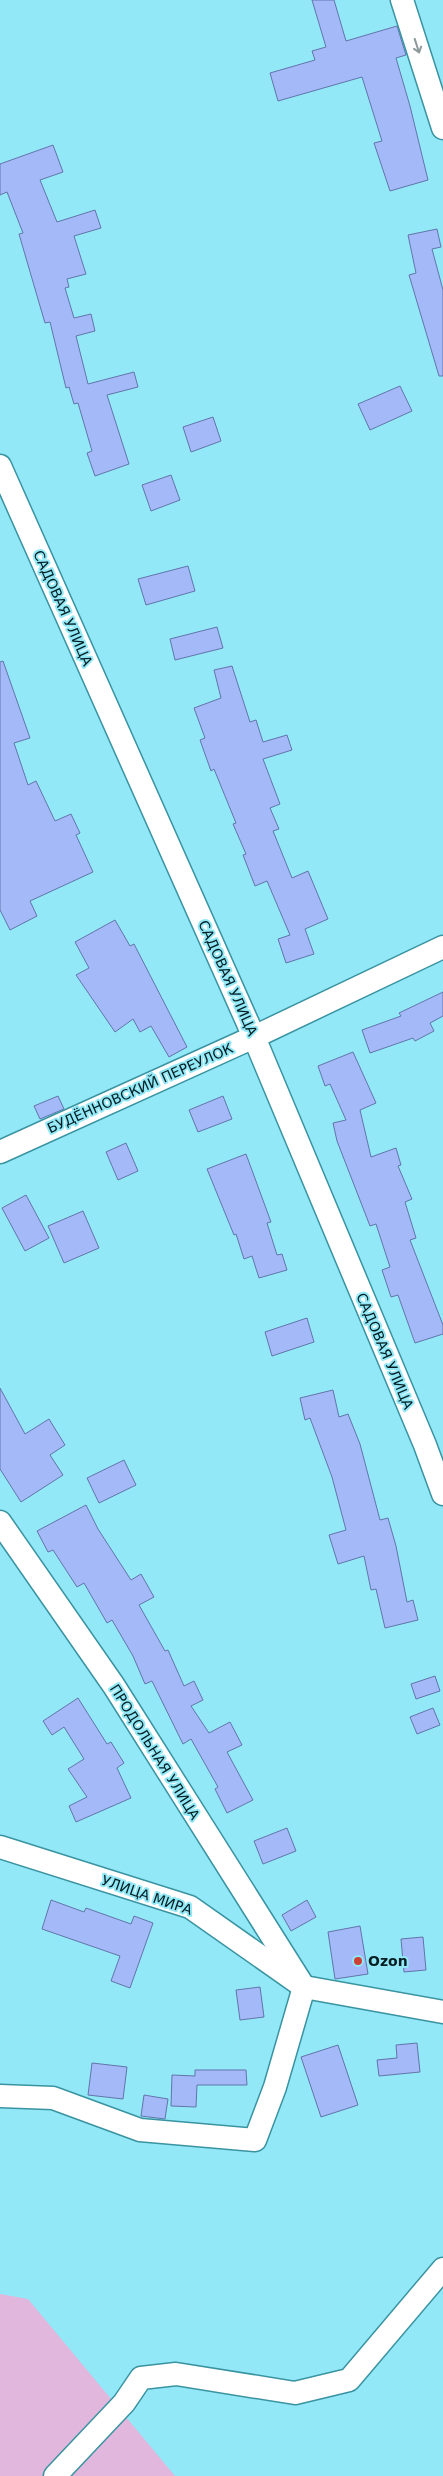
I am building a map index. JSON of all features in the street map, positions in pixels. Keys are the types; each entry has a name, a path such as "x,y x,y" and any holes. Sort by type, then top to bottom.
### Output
{"street":[{"path":"402,0 443,128"},
{"name":"САДОВАЯ УЛИЦА","path":"0,466 254,1037 425,1444 443,1494"},
{"name":"БУДЁННОВСКИЙ ПЕРЕУЛОК","path":"0,1152 254,1037 443,946"},
{"name":"ПРОДОЛЬНАЯ УЛИЦА","path":"0,1522 114,1686 304,1987"},
{"name":"УЛИЦА МИРА","path":"0,1847 190,1907 304,1987"},
{"path":"0,2096 52,2098 140,2130 255,2140 275,2087 304,1987 443,2012"},
{"path":"55,2476 124,2403 141,2378 176,2374 295,2393 349,2380 443,2269"}],"shaded area":[{"path":"0,2294 28,2299 175,2476 0,2476"}],"building":[{"path":"312,0 334,0 346,41 397,26 406,55 396,58 428,180 390,191 374,143 382,141 362,77 278,101 270,73 315,60 312,51 326,47"},
{"path":"53,145 63,172 40,180 57,222 95,210 101,228 74,236 86,274 67,279 69,287 65,288 74,318 91,314 95,331 76,336 88,384 134,372 138,387 107,395 129,464 95,476 87,453 92,451 78,403 74,404 69,387 66,388 50,322 45,323 19,234 23,233 7,192 0,195 0,164"},
{"path":"437,229 441,247 432,249 443,290 443,376 439,376 409,275 416,273 408,235"},
{"path":"400,386 412,411 370,430 358,404"},
{"path":"213,417 221,441 191,452 183,427"},
{"path":"171,475 180,500 151,511 142,485"},
{"path":"188,566 195,591 146,605 138,579"},
{"path":"217,627 223,648 175,660 170,639"},
{"path":"3,661 30,738 14,743 28,785 36,781 55,821 71,814 80,833 76,835 93,872 30,901 37,916 10,930 0,910 0,662"},
{"path":"232,666 250,722 256,720 263,742 287,735 292,750 263,759 280,804 270,808 279,829 273,831 292,878 308,871 328,919 305,929 314,954 286,963 278,939 290,935 267,881 255,886 243,855 246,854 233,824 236,823 214,769 211,771 200,740 205,738 194,708 221,698 214,670"},
{"path":"115,920 130,946 134,944 187,1047 169,1057 151,1026 140,1032 133,1019 115,1032 76,975 89,968 75,942"},
{"path":"443,992 443,1016 430,1023 434,1031 415,1041 413,1038 370,1053 362,1030 401,1016 399,1013"},
{"path":"353,1052 376,1103 360,1110 371,1157 396,1148 401,1165 398,1166 412,1199 405,1202 416,1238 410,1240 443,1325 443,1334 415,1343 398,1295 391,1297 382,1270 390,1267 376,1224 370,1226 337,1141 333,1123 346,1120 330,1084 325,1086 318,1066"},
{"path":"58,1096 64,1109 40,1119 34,1106"},
{"path":"223,1096 232,1119 198,1132 189,1110"},
{"path":"126,1143 138,1171 118,1180 106,1152"},
{"path":"246,1154 271,1222 267,1223 277,1255 282,1254 287,1270 259,1278 252,1256 244,1259 236,1234 234,1235 207,1169"},
{"path":"26,1195 49,1238 25,1251 2,1208"},
{"path":"83,1211 99,1248 64,1263 48,1226"},
{"path":"307,1318 314,1342 272,1356 265,1332"},
{"path":"0,1388 25,1434 49,1419 65,1445 50,1455 63,1475 21,1502 0,1469"},
{"path":"333,1390 339,1417 348,1414 360,1444 380,1520 388,1518 396,1546 407,1602 413,1600 418,1620 385,1628 376,1589 371,1590 364,1556 338,1564 329,1535 346,1530 332,1477 310,1418 305,1420 300,1398"},
{"path":"124,1460 136,1485 99,1503 87,1478"},
{"path":"86,1505 98,1529 131,1580 141,1574 154,1597 139,1605 165,1651 168,1650 184,1686 194,1681 203,1700 191,1706 209,1733 230,1722 242,1745 227,1752 253,1800 227,1813 215,1789 218,1787 191,1739 183,1744 152,1681 145,1684 133,1656 112,1620 107,1623 84,1583 77,1587 53,1550 48,1552 37,1531"},
{"path":"435,1676 440,1691 416,1699 411,1684"},
{"path":"78,1698 107,1744 111,1742 124,1763 117,1768 131,1798 76,1822 69,1806 87,1797 68,1769 84,1759 64,1727 52,1735 43,1721"},
{"path":"433,1708 440,1725 417,1734 410,1717"},
{"path":"287,1828 296,1851 263,1864 254,1841"},
{"path":"51,1900 84,1912 86,1908 131,1924 134,1916 153,1923 130,1988 111,1981 120,1956 42,1929"},
{"path":"307,1900 316,1917 291,1931 282,1915"},
{"path":"360,1926 368,1974 335,1979 328,1932"},
{"path":"423,1937 426,1970 404,1972 401,1939"},
{"path":"260,1987 264,2017 240,2020 236,1990"},
{"path":"417,2043 420,2072 379,2076 377,2060 397,2058 396,2045"},
{"path":"338,2045 358,2105 321,2117 301,2057"},
{"path":"92,2063 127,2067 123,2099 88,2095"},
{"path":"195,2070 246,2070 247,2085 197,2085 196,2107 171,2106 172,2075 195,2076"},
{"path":"144,2095 168,2099 165,2119 141,2116"}],"place":[{"name":"Ozon","path":"358,1961"}]}
